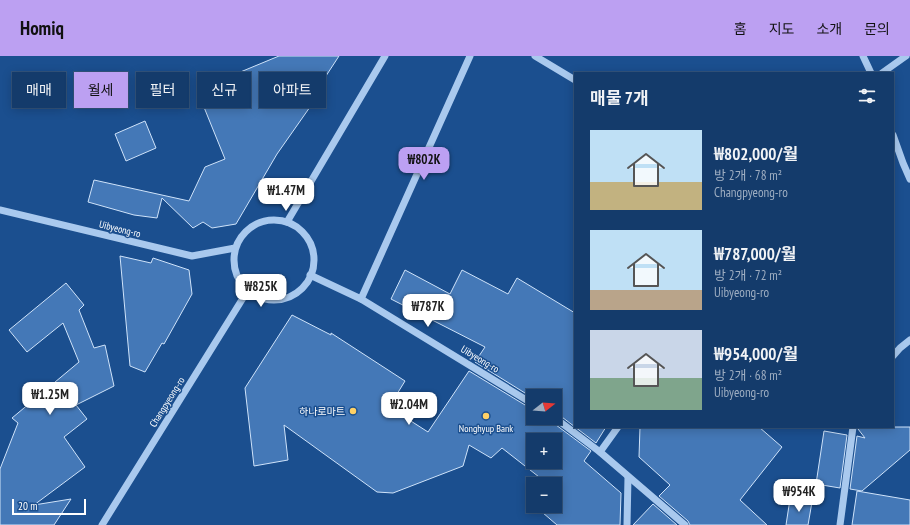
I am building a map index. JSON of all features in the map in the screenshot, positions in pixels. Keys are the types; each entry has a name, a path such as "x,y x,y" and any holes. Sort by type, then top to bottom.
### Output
{"street":[{"path":"287,222 385,56"},
{"path":"361,299 470,56"},
{"path":"536,56 574,79"},
{"path":"863,56 871,72"},
{"path":"883,72 906,56"},
{"path":"894,138 910,179"},
{"name":"Uibyeong-ro","path":"0,210 192,256 235,248"},
{"path":"277,220 287,222 301,231 309,242 313,255 313,268 308,281 300,290 289,297 277,300 264,299 252,294 242,285 236,274 234,261 235,248 241,236 251,226 263,221 277,220"},
{"name":"Uibyeong-ro","path":"310,275 361,299 526,400"},
{"name":"Changpyeong-ro","path":"102,525 248,290"},
{"path":"894,355 910,340"},
{"path":"562,423 600,452 685,525"},
{"path":"600,452 617,428"},
{"path":"840,525 853,428"},
{"path":"627,525 628,477"}],"building":[{"path":"279,56 339,56 326,76 326,72 259,72 259,108 309,108 277,154 236,224 212,228 203,222 193,228 162,198 157,218 134,215 88,202 94,180 189,201 205,167 225,159 204,108 251,108 251,72 240,72"},
{"path":"145,121 156,148 126,161 115,134"},
{"path":"120,256 151,263 153,258 189,270 192,294 164,344 162,343 145,372 130,366"},
{"path":"405,270 450,294 462,270 508,294 517,278 574,312 574,426 562,417 562,389 526,389 526,394 475,362 485,347 391,299"},
{"path":"66,283 84,305 79,310 94,348 105,345 114,386 76,405 87,419 64,437 85,467 34,505 71,499 54,525 0,525 0,469 18,423 12,418 79,362 63,323 27,352 9,330"},
{"path":"292,315 331,335 331,333 405,381 389,407 428,432 469,371 526,406 526,425 556,425 591,451 584,461 621,493 620,525 557,525 543,513 562,513 562,477 539,477 529,469 562,469 562,433 526,433 526,467 502,448 491,458 469,445 463,466 393,493 377,492 284,425 288,460 254,466 245,388"},
{"path":"910,427 910,450 862,491 850,489 857,436 865,438 858,429"},
{"path":"576,428 605,428 596,443"},
{"path":"640,428 760,428 782,447 740,500 767,525 690,525 688,521 659,496 670,485 639,457"},
{"path":"824,431 847,435 840,488 816,484"},
{"path":"857,491 910,500 910,525 852,525"},
{"path":"790,499 812,502 808,525 786,525"},
{"path":"653,504 677,525 633,525"}],"place":[{"name":"하나로마트","path":"353,411"},
{"name":"Nonghyup Bank","path":"486,416"}]}
